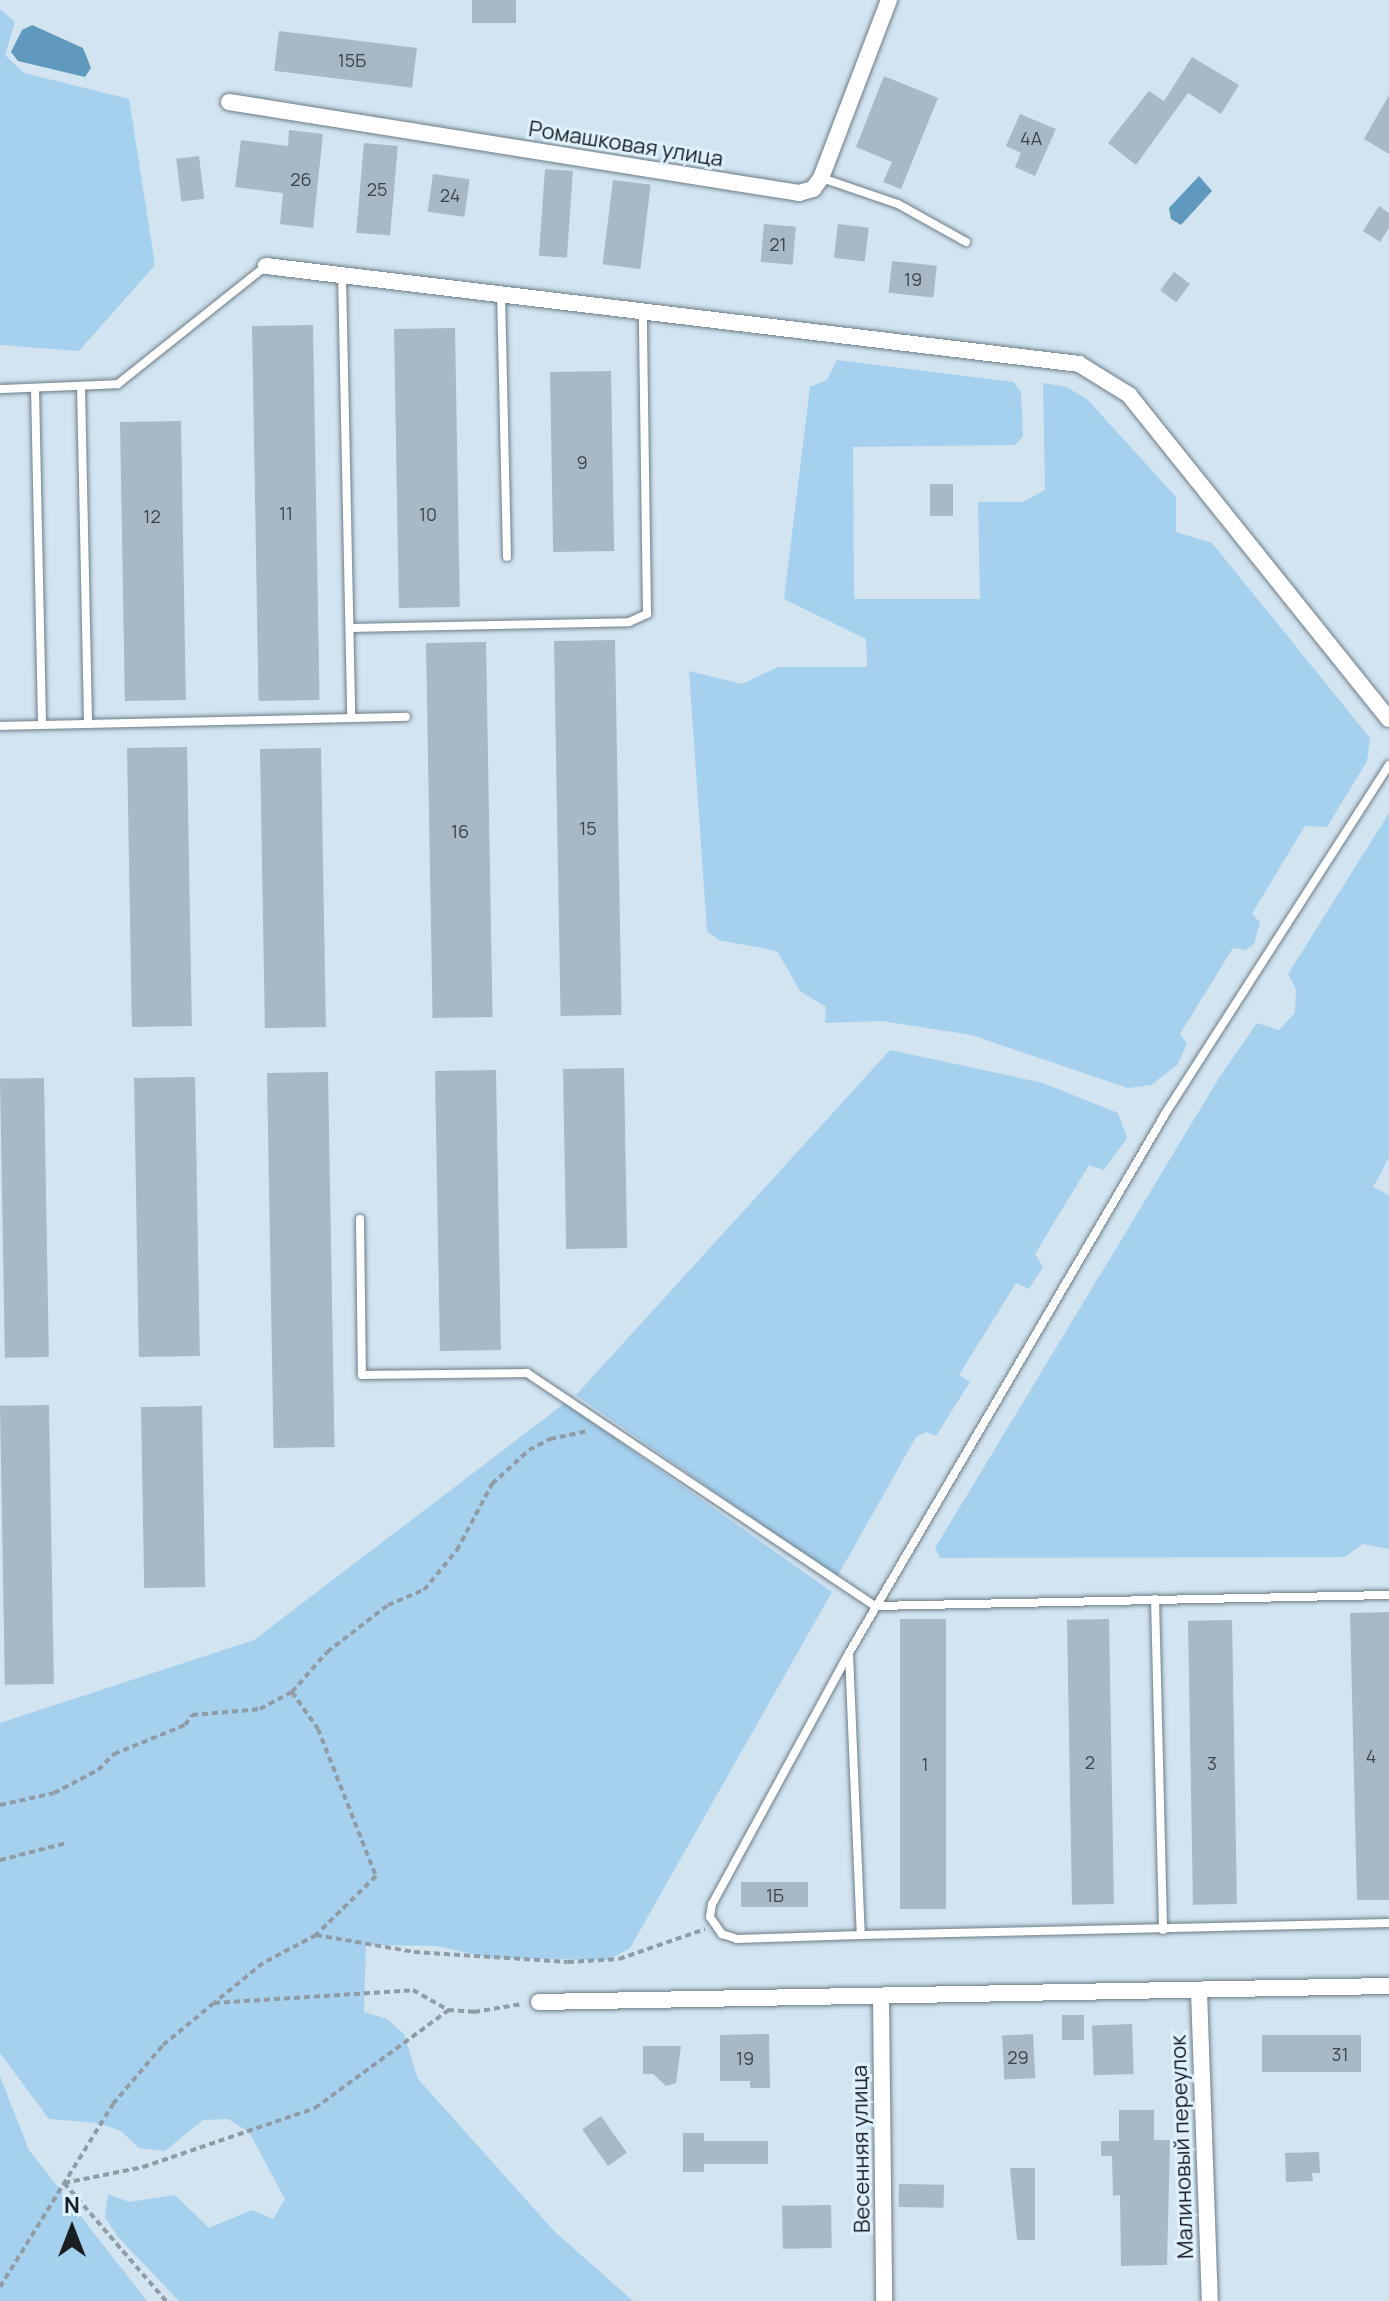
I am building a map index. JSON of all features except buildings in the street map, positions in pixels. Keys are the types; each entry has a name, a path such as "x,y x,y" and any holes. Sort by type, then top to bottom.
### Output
{"street":[{"path":"821,178 889,0"},
{"name":"Ромашковая улица","path":"229,102 783,192 813,189 821,178"},
{"path":"266,266 501,291 1079,364 1129,395 1389,719"},
{"path":"539,2002 1389,1986"},
{"name":"Малиновый переулок","path":"1199,1991 1210,2301"},
{"name":"Весенняя улица","path":"881,1997 884,2301"}],"lane":[{"path":"821,178 898,204 966,242"},
{"path":"0,389 118,384 266,266"},
{"path":"342,272 351,718"},
{"path":"501,291 507,557"},
{"path":"350,628 629,622 647,614 643,309"},
{"path":"81,387 88,724"},
{"path":"35,388 42,725"},
{"path":"0,726 406,717"},
{"path":"1389,765 1164,1116 875,1606 712,1904 715,1926 737,1939 1389,1923"},
{"path":"360,1219 362,1375 527,1373 875,1606 1389,1595"},
{"path":"1155,1599 1163,1930"},
{"path":"849,1653 861,1935"}],"path":[{"path":"0,1805 54,1793 98,1770 114,1754 185,1725 192,1715 260,1709 292,1692 327,1652 388,1605 424,1590 457,1550 492,1484 529,1450 580,1431 610,1428"},
{"path":"0,2287 113,2104 163,2045 263,1963 316,1935 376,1876 318,1729 292,1692"},
{"path":"0,1860 66,1843"},
{"path":"316,1935 414,1952 568,1962 619,1959 715,1926"},
{"path":"214,2003 413,1990 451,2009 474,2012 539,2002"},
{"path":"64,2183 143,2167 315,2108 451,2009"},
{"path":"64,2183 166,2301"}],"shaded area":[{"path":"0,9 15,22 5,55 24,73 129,99 155,265 79,351 0,345"},
{"path":"32,25 83,48 91,68 85,77 18,61 11,52 22,30"},
{"path":"1199,176 1212,191 1181,225 1171,219 1169,208"},
{"path":"837,360 1014,382 1021,392 1023,436 1015,445 853,447 854,599 980,599 978,502 1023,502 1045,490 1043,383 1066,387 1087,399 1176,497 1176,532 1212,543 1370,738 1367,761 1327,827 1305,826 1252,914 1260,922 1254,944 1245,950 1233,948 1180,1034 1187,1044 1177,1065 1151,1085 1128,1088 972,1035 882,1021 825,1023 826,1007 800,991 777,951 719,940 707,931 689,671 742,684 778,667 867,667 866,639 784,599 810,387 827,380"},
{"path":"1389,813 1389,1158 1373,1187 1389,1195 1389,1549 1363,1544 1345,1557 940,1558 935,1548 1219,1078 1257,1023 1279,1030 1295,1013 1296,989 1288,974"},
{"path":"890,1050 1043,1083 1118,1113 1127,1138 1104,1170 1089,1165 1035,1254 1043,1267 1029,1289 1016,1283 959,1375 970,1382 936,1436 926,1432 916,1437 837,1577 576,1395"},
{"path":"565,1403 832,1592 630,1948 608,1960 489,1958 438,1946 366,1945 364,2012 387,2019 404,2034 418,2079 554,2231 633,2301 179,2301 118,2237 105,2217 108,2194 129,2202 175,2195 209,2228 252,2210 273,2219 285,2199 249,2132 228,2119 203,2120 165,2151 139,2148 121,2131 98,2123 49,2119 0,2053 0,1723 254,1640"},
{"path":"0,2076 29,2150 147,2301 0,2301"}]}
